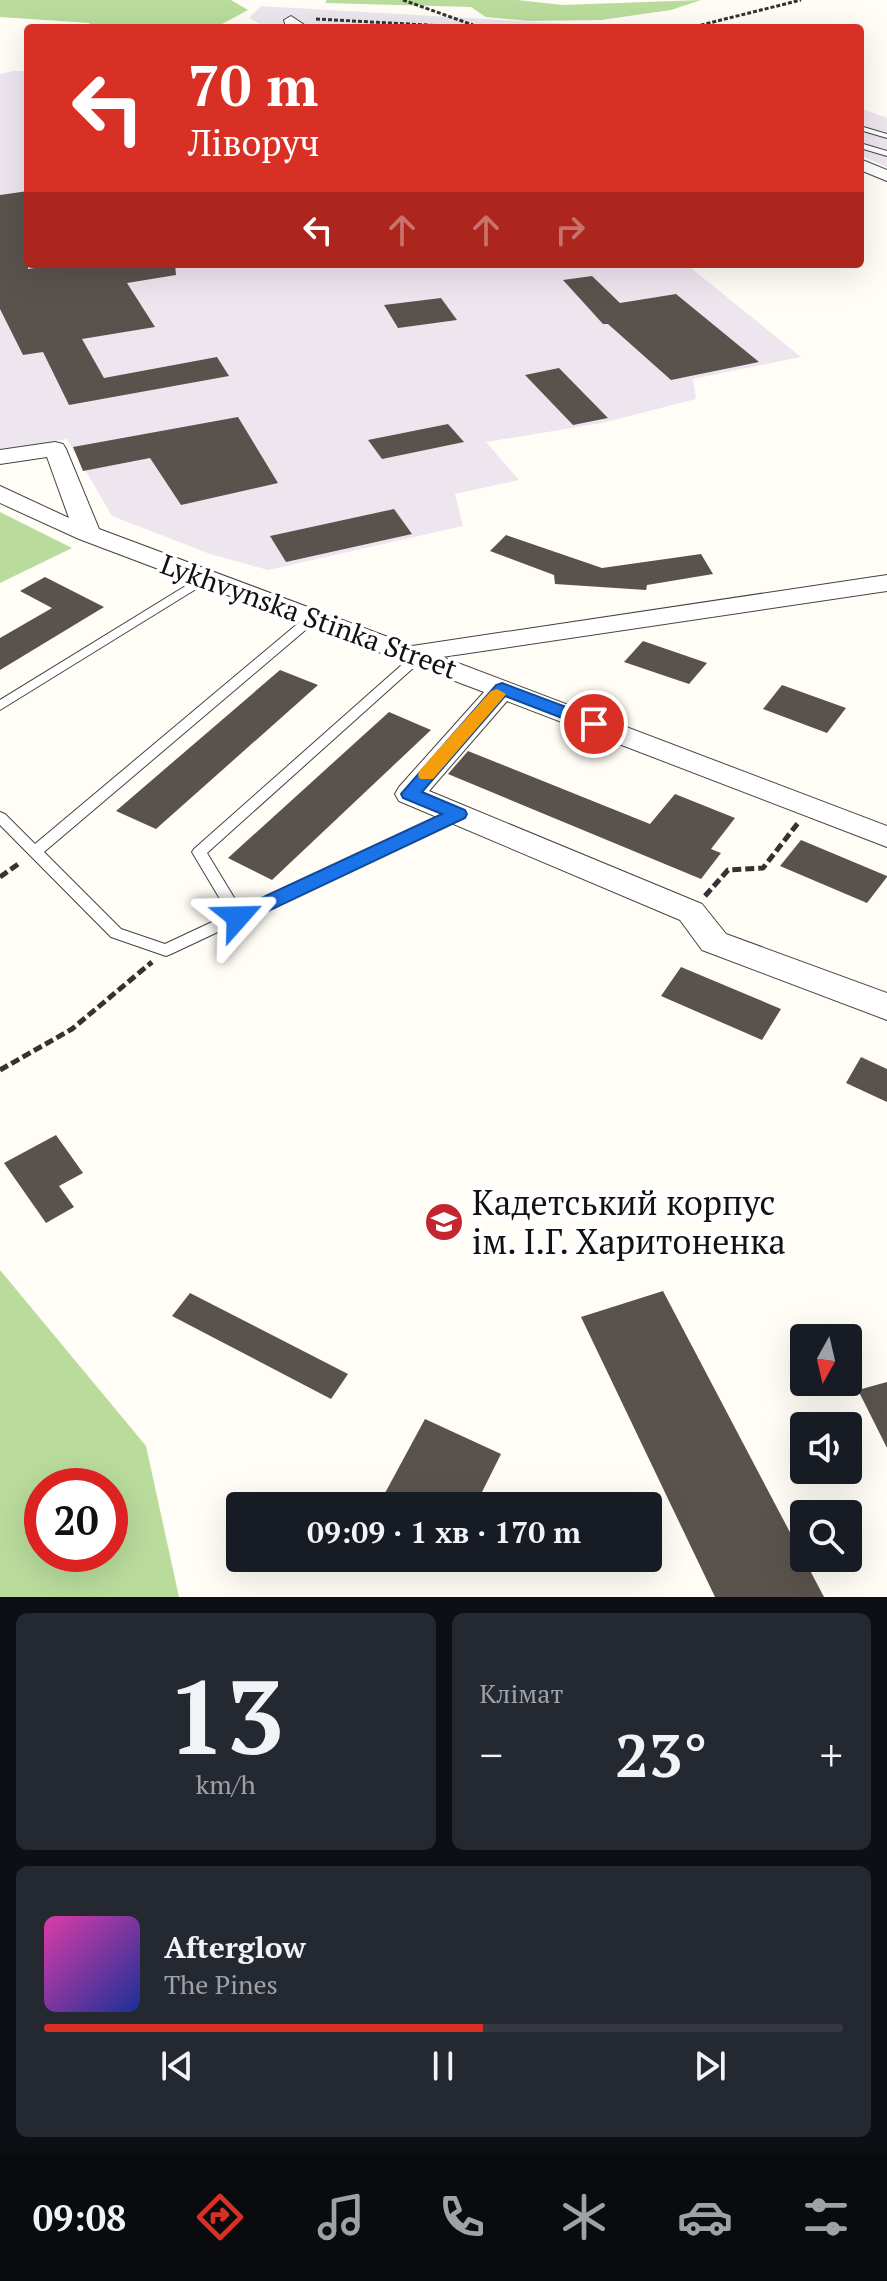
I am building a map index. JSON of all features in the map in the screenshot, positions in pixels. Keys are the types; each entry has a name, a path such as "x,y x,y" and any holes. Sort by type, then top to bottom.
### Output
{"street":[{"path":"864,166 887,176"},
{"path":"0,457 55,449 88,534"},
{"name":"Lykhvynska Stinka Street","path":"0,493 32,511 88,534 887,837"},
{"path":"413,655 887,583"},
{"path":"502,689 410,794 691,912 714,942 887,1007"}],"lane":[{"path":"864,129 887,136"},
{"path":"864,146 887,154"},
{"path":"0,706 205,578"},
{"path":"35,852 312,618"},
{"path":"238,917 199,852 413,655"},
{"path":"0,817 116,933 166,950 458,814"}],"path":[{"path":"403,0 472,24"},
{"path":"705,24 801,0"},
{"path":"691,912 728,870 763,868 811,807"},
{"path":"0,877 35,852"},
{"path":"0,1070 72,1029 166,950"}],"shaded area":[{"path":"261,6 572,24 260,24 249,18"},
{"path":"24,71 24,268 691,268 801,357 693,379 696,399 602,423 486,442 519,480 455,494 463,526 268,570 210,554 112,516 67,439 0,451 0,74"},
{"path":"864,109 887,118 887,167 864,157"}],"green space":[{"path":"0,0 231,0 248,10 222,24 89,24 0,17"},
{"path":"327,0 517,0 563,5 701,0 671,10 601,20 529,21 486,17 471,7 325,3"},
{"path":"0,512 72,548 0,583"},
{"path":"0,1270 146,1446 179,1597 0,1597"}],"building":[{"path":"24,192 24,268 175,268 176,275 127,283 155,327 82,339 104,378 217,357 229,376 69,405 43,352 23,355 0,309 0,195"},
{"path":"592,276 620,303 676,294 759,362 671,380 608,324 603,324 563,280"},
{"path":"441,298 457,320 398,328 384,305"},
{"path":"559,368 608,418 573,425 525,375"},
{"path":"238,417 278,483 181,505 150,458 83,471 73,447"},
{"path":"448,424 464,442 382,459 368,440"},
{"path":"394,509 412,534 286,562 270,536"},
{"path":"506,535 602,568 701,554 713,574 647,585 646,590 555,584 554,575 490,551"},
{"path":"45,577 104,607 0,670 0,638 52,608 20,591"},
{"path":"643,641 707,663 689,684 624,662"},
{"path":"280,670 318,685 156,829 116,811"},
{"path":"782,685 846,708 827,733 763,709"},
{"path":"389,712 431,730 272,880 228,858"},
{"path":"468,751 650,824 675,794 735,818 711,849 721,853 701,879 448,774"},
{"path":"801,840 887,877 867,903 780,866"},
{"path":"681,967 781,1009 762,1040 661,996"},
{"path":"861,1057 887,1069 887,1102 846,1083"},
{"path":"56,1135 83,1173 59,1186 74,1207 46,1223 4,1163"},
{"path":"663,1291 790,1532 790,1572 811,1572 824,1597 715,1597 581,1317"},
{"path":"190,1293 348,1374 331,1399 172,1316"},
{"path":"887,1382 887,1448 861,1396 862,1389"},
{"path":"425,1419 501,1454 482,1492 386,1492"}],"slow traffic":[{"path":"427,775 497,694"}],"place":[{"name":"Кадетський корпус ім. І.Г. Харитоненка","path":"444,1222"}],"route":[{"path":"238,917 458,814 410,794 502,689 594,724"}]}
